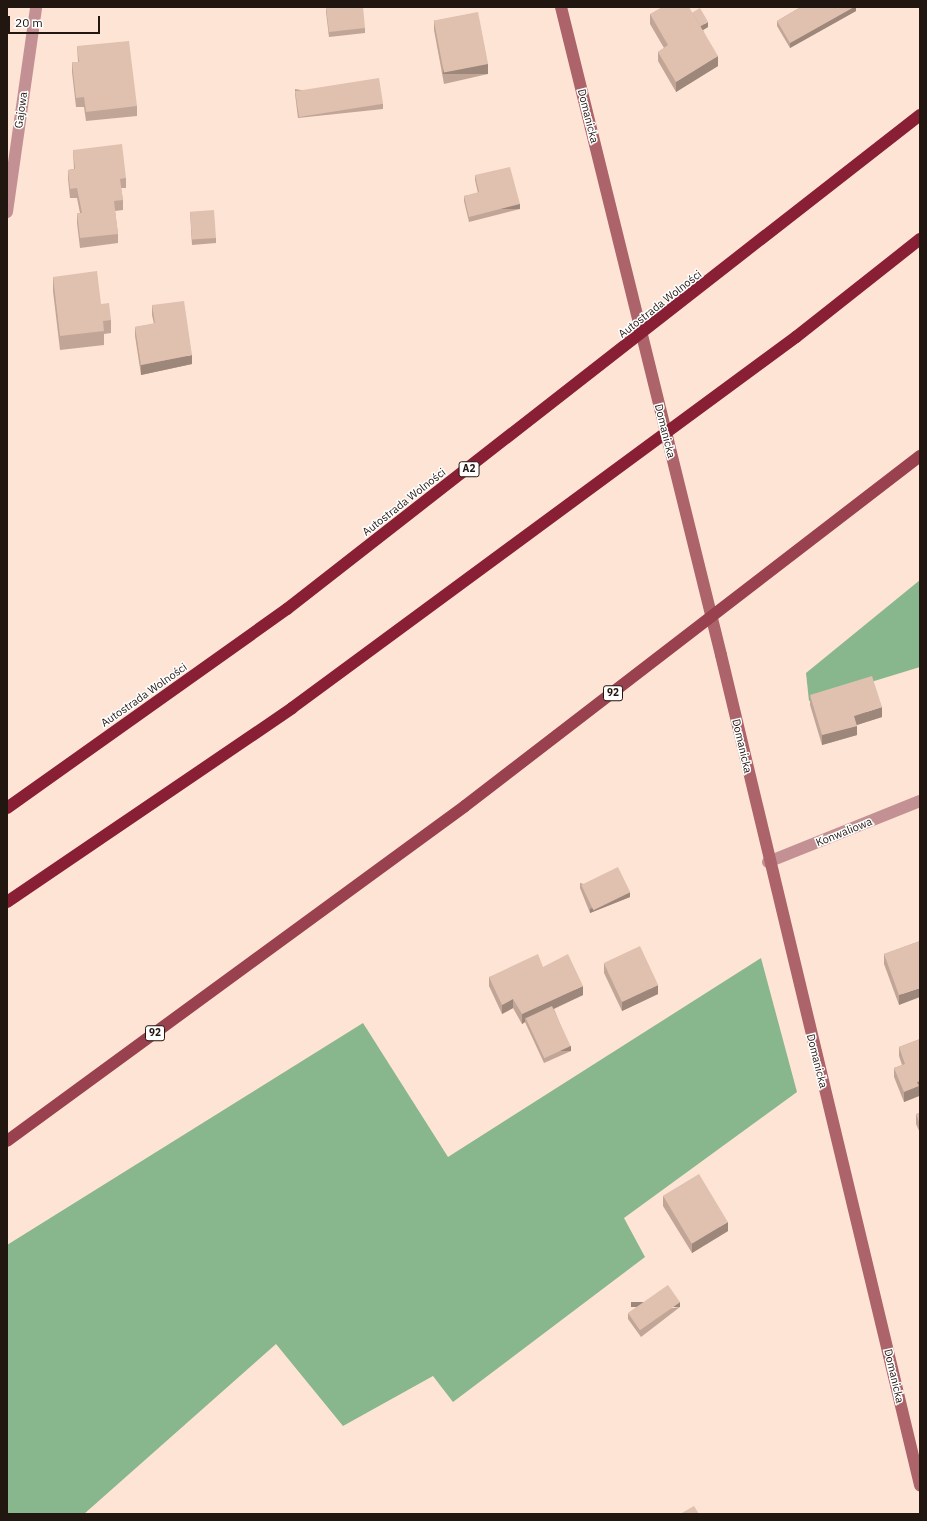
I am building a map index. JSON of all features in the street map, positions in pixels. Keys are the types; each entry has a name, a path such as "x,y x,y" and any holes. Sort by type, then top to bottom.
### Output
{"highway":[{"name":"Autostrada Wolności","path":"7,808 287,609 920,115"},
{"path":"7,902 292,708 796,337 920,239"}],"main road":[{"name":"92","path":"7,1141 465,806 920,456"}],"street":[{"name":"Gajowa","path":"7,212 36,7"},
{"name":"Domanicka","path":"562,7 622,259 722,655 768,862 920,1485"},
{"name":"Konwaliowa","path":"768,862 920,801"}],"green space":[{"path":"920,580 920,667 809,701 806,673"},
{"path":"761,958 797,1092 624,1218 645,1257 453,1402 433,1376 343,1426 276,1344 84,1514 7,1514 7,1245 363,1023 448,1157"}],"building":[{"path":"326,7 363,7 365,28 329,32"},
{"path":"662,7 689,7 718,56 676,82 658,52 668,45 650,14"},
{"path":"801,7 854,7 790,43 777,21"},
{"path":"700,8 708,22 700,26 692,12"},
{"path":"478,12 488,64 444,73 434,21"},
{"path":"129,41 137,106 86,112 84,97 76,98 72,62 79,62 77,46"},
{"path":"379,78 383,104 299,117 295,91"},
{"path":"122,144 126,178 120,179 123,200 114,201 118,234 80,238 77,213 82,213 77,188 70,189 68,170 75,169 73,150"},
{"path":"510,167 520,204 469,217 464,196 479,192 475,175"},
{"path":"214,210 216,238 192,240 190,212"},
{"path":"97,271 101,304 109,303 111,320 103,321 104,331 60,336 53,277"},
{"path":"184,301 192,355 141,365 135,327 155,323 152,305"},
{"path":"872,676 882,707 854,716 857,726 822,735 810,695"},
{"path":"618,867 630,892 593,910 581,885"},
{"path":"920,941 920,988 899,995 884,954"},
{"path":"640,946 658,985 622,1002 604,963"},
{"path":"538,954 543,967 568,954 583,986 522,1014 513,999 502,1005 489,977"},
{"path":"552,1006 571,1046 544,1058 526,1018"},
{"path":"920,1039 920,1081 917,1082 919,1086 904,1092 894,1068 905,1064 899,1047"},
{"path":"920,1113 920,1124 916,1114"},
{"path":"699,1174 728,1222 692,1244 663,1196"},
{"path":"668,1285 680,1302 640,1330 628,1313"},
{"path":"694,1506 699,1514 680,1514"}]}
